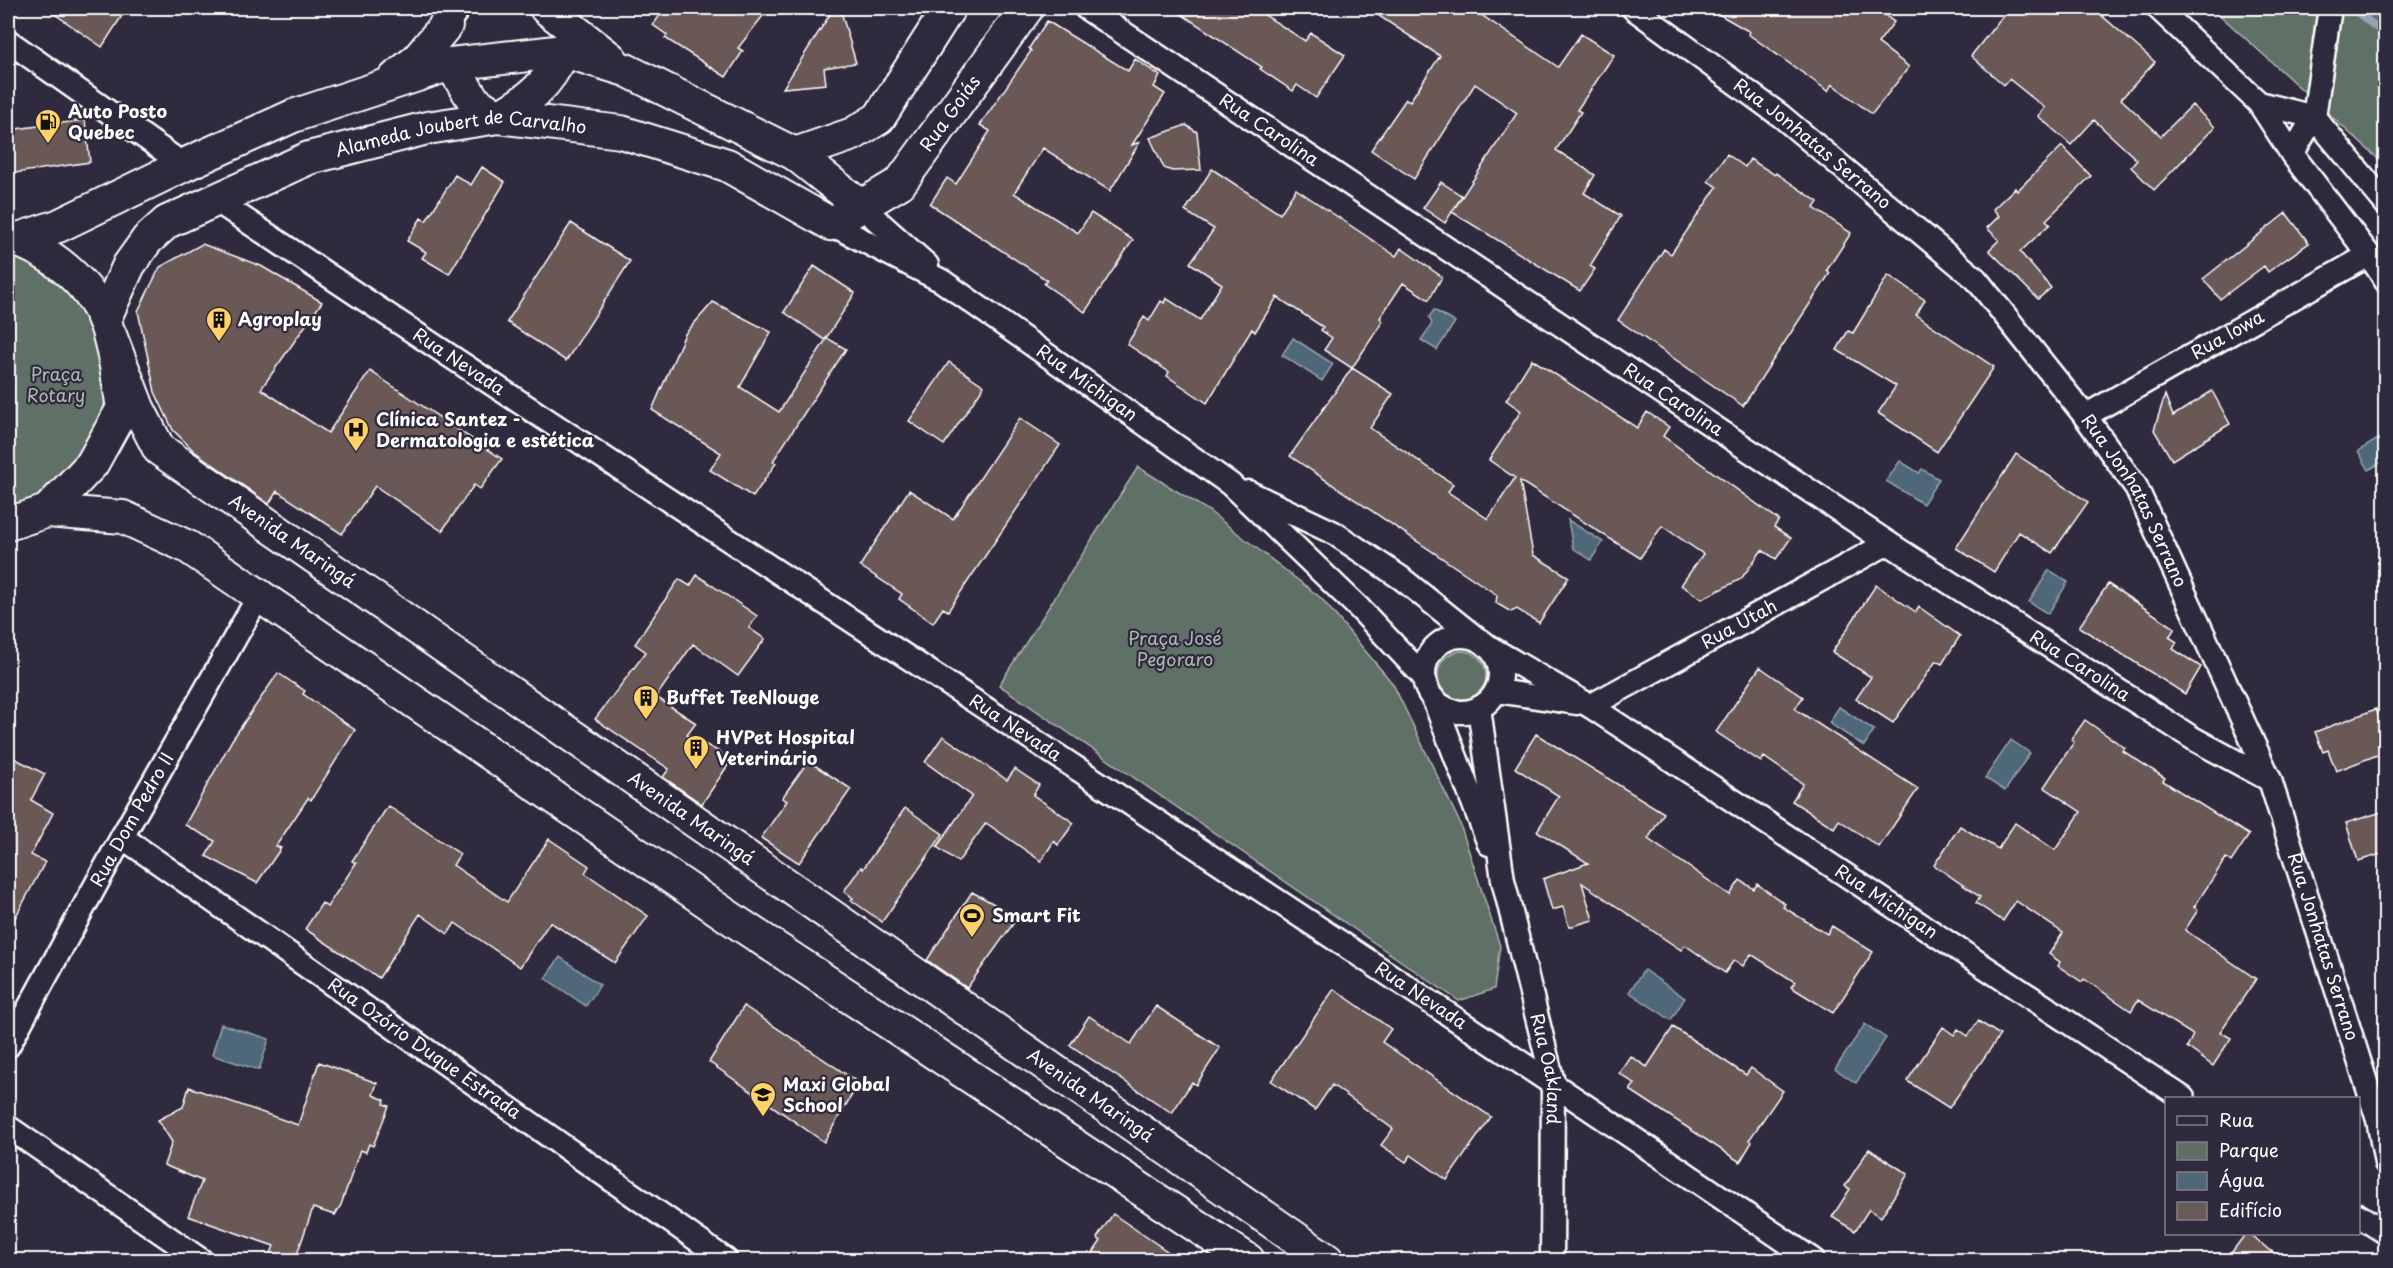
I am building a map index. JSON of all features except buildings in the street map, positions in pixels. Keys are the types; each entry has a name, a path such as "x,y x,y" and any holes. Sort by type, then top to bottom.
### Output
{"main road":[{"path":"545,8 626,70"},
{"path":"795,154 853,134 879,118 949,8"},
{"name":"Rua Goiás","path":"862,207 900,183 1027,8"},
{"path":"383,87 418,59 449,13"},
{"path":"451,64 474,101 498,117 541,89 553,75 564,51"},
{"path":"11,239 58,226 184,165 293,116 451,64 564,51 626,70 795,154 862,207 831,224"},
{"name":"Alameda Joubert de Carvalho","path":"107,328 129,266 147,240 167,222 309,158 427,128 498,117 621,132 727,165 831,224"},
{"path":"11,239 52,258 83,285 107,328 123,408 92,464 47,511"},
{"name":"Avenida Maringá","path":"107,328 138,408 159,449 1326,1260"},
{"path":"8,524 47,511 123,517 188,547 260,594 738,923 1248,1260"}],"street":[{"path":"545,8 555,24 564,51"},
{"name":"Rua Carolina","path":"1086,8 1888,543 2194,739 2270,780"},
{"name":"Rua Jonhatas Serrano","path":"1633,8 1781,116 1976,279 2085,416 2136,487 2270,780 2378,1120 2385,1163"},
{"path":"2158,8 2259,103 2292,154 2369,255 2385,281"},
{"path":"2292,154 2314,117 2330,8"},
{"path":"449,13 451,64"},
{"path":"8,41 184,165"},
{"path":"2259,103 2314,117 2385,204"},
{"name":"Rua Nevada","path":"214,199 488,382 1553,1082 1813,1260"},
{"name":"Rua Michigan","path":"862,207 916,254 942,281"},
{"name":"Rua Michigan","path":"831,224 942,281 1230,484 1351,601 1424,677"},
{"name":"Rua Iowa","path":"2085,416 2369,255"},
{"name":"Rua Michigan","path":"1230,484 1334,533 1401,578 1483,643 1590,706 2181,1097"},
{"name":"Rua Utah","path":"1590,706 1888,543"},
{"name":"Rua Dom Pedro II","path":"8,1046 122,837 260,594"},
{"path":"1457,636 1483,643 1500,666 1497,691 1479,708 1455,712 1434,700 1424,677 1428,658 1439,643 1457,636"},
{"name":"Rua Michigan","path":"1497,691 1590,706"},
{"name":"Rua Oakland","path":"1434,700 1503,880"},
{"name":"Rua Oakland","path":"1479,708 1503,880 1553,1082 1552,1260"},
{"name":"Rua Ozório Duque Estrada","path":"122,837 726,1260"},
{"path":"8,1127 201,1260"},
{"path":"2360,1216 2385,1233"}],"green space":[{"path":"2212,8 2385,8 2385,165"},
{"name":"Praça Rotary","path":"8,253 37,264 61,282 81,305 95,332 103,361 105,391 101,422 82,462 54,488 8,513"},
{"name":"Praça José Pegoraro","path":"1138,467 1209,511 1321,598 1393,684 1459,821 1500,946 1494,989 1459,1001 999,685"},
{"path":"1457,651 1467,651 1479,658 1486,670 1486,680 1479,692 1467,699 1457,699 1442,688 1438,680 1438,670 1449,655"}],"water":[{"path":"1434,310 1455,322 1437,350 1421,340 1432,324 1429,317"},
{"path":"1293,338 1333,364 1322,381 1282,355"},
{"path":"2383,436 2385,460 2369,470 2358,451"},
{"path":"1900,461 1919,473 1922,469 1939,479 1923,504 1886,481"},
{"path":"1568,520 1603,542 1591,560 1573,548"},
{"path":"2049,570 2068,582 2048,614 2029,602"},
{"path":"1839,707 1874,730 1864,746 1829,723"},
{"path":"2011,740 2030,753 2005,791 1985,778"},
{"path":"560,957 600,985 586,1006 545,978"},
{"path":"1644,970 1685,998 1671,1020 1629,992"},
{"path":"221,1024 269,1039 259,1070 212,1055"},
{"path":"1865,1024 1886,1038 1856,1083 1835,1069"}],"waterway":[{"path":"2352,8 2386,35"}],"place":[{"name":"Auto Posto Quebec","path":"48,145"},
{"name":"Agroplay","path":"219,343"},
{"name":"Clínica Santez - Dermatologia e estética","path":"356,453"},
{"name":"Buffet TeeNlouge","path":"646,721"},
{"name":"HVPet Hospital Veterinário","path":"696,771"},
{"name":"Smart Fit","path":"972,939"},
{"name":"Maxi Global School","path":"763,1118"}]}
